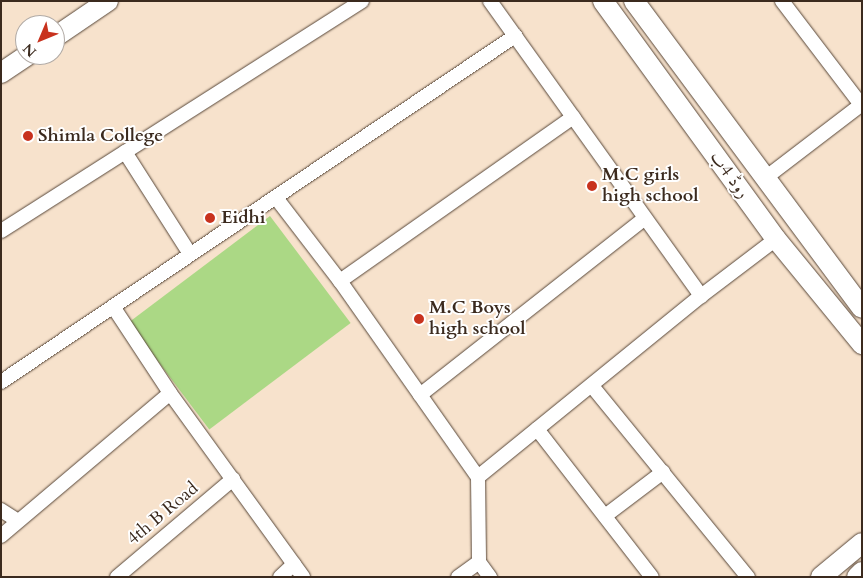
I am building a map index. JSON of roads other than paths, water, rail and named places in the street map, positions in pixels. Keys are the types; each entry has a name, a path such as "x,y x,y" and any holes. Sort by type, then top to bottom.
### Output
{"main road":[{"path":"65,30 108,1"},
{"name":"روڈ 4ب","path":"603,1 776,239 862,344"},
{"name":"روڈ 4ب","path":"634,1 764,179 862,308"},
{"path":"1,73 15,64"},
{"path":"821,577 862,543"},
{"path":"857,577 862,572"}],"street":[{"path":"1,231 362,1"},
{"path":"490,1 701,296"},
{"path":"764,179 861,105 782,1"},
{"path":"1,382 114,308 190,254 277,199 515,36"},
{"path":"340,281 573,117"},
{"path":"125,152 190,254"},
{"path":"277,199 340,281 478,477 479,562 490,577"},
{"path":"420,395 645,218"},
{"path":"478,477 701,296 776,239"},
{"path":"114,308 170,393 303,577"},
{"path":"592,386 748,577"},
{"path":"1,536 170,393"},
{"path":"537,429 652,577"},
{"path":"605,516 663,472"},
{"name":"4th B Road","path":"117,577 233,479"},
{"path":"1,510 18,521"},
{"path":"458,577 479,562"},
{"path":"280,577 294,564"}],"place":[{"name":"Shimla College","path":"28,136"},
{"name":"M.C girls high school","path":"592,186"},
{"name":"Eidhi","path":"210,218"},
{"name":"M.C Boys high school","path":"419,319"}]}
